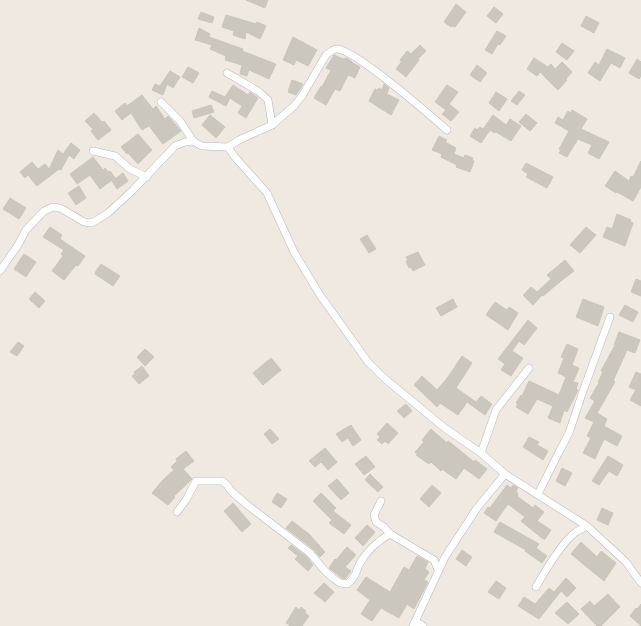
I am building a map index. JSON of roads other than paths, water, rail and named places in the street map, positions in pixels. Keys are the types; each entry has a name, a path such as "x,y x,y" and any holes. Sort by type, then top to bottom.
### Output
{"street":[{"path":"161,102 180,121 193,141 202,146 228,146 272,125 294,106 302,96 326,55 337,49 346,52 368,66 447,130"},
{"path":"227,73 268,100 272,125"},
{"path":"0,271 18,245 26,230 44,211 52,207 60,208 84,222 91,222 108,212 147,177 175,146 193,141"},
{"path":"228,146 234,156 268,194 294,252 320,295 368,362 384,378 446,429 481,453 505,474 587,526 626,562 641,583"},
{"path":"93,151 115,156 130,169 147,177"},
{"path":"538,494 570,433 582,394 610,317"},
{"path":"481,453 496,410 529,368"},
{"path":"423,626 414,623 445,557 477,508 505,474"},
{"path":"177,512 186,500 196,481 222,481 237,497 310,553 325,571 340,583 347,584 354,578 360,562 370,550 381,539 390,534"},
{"path":"381,501 374,515 376,522 384,527 390,534 434,560 438,570"},
{"path":"536,586 549,564 568,539 575,532 587,526"},
{"path":"434,560 445,557"}]}
